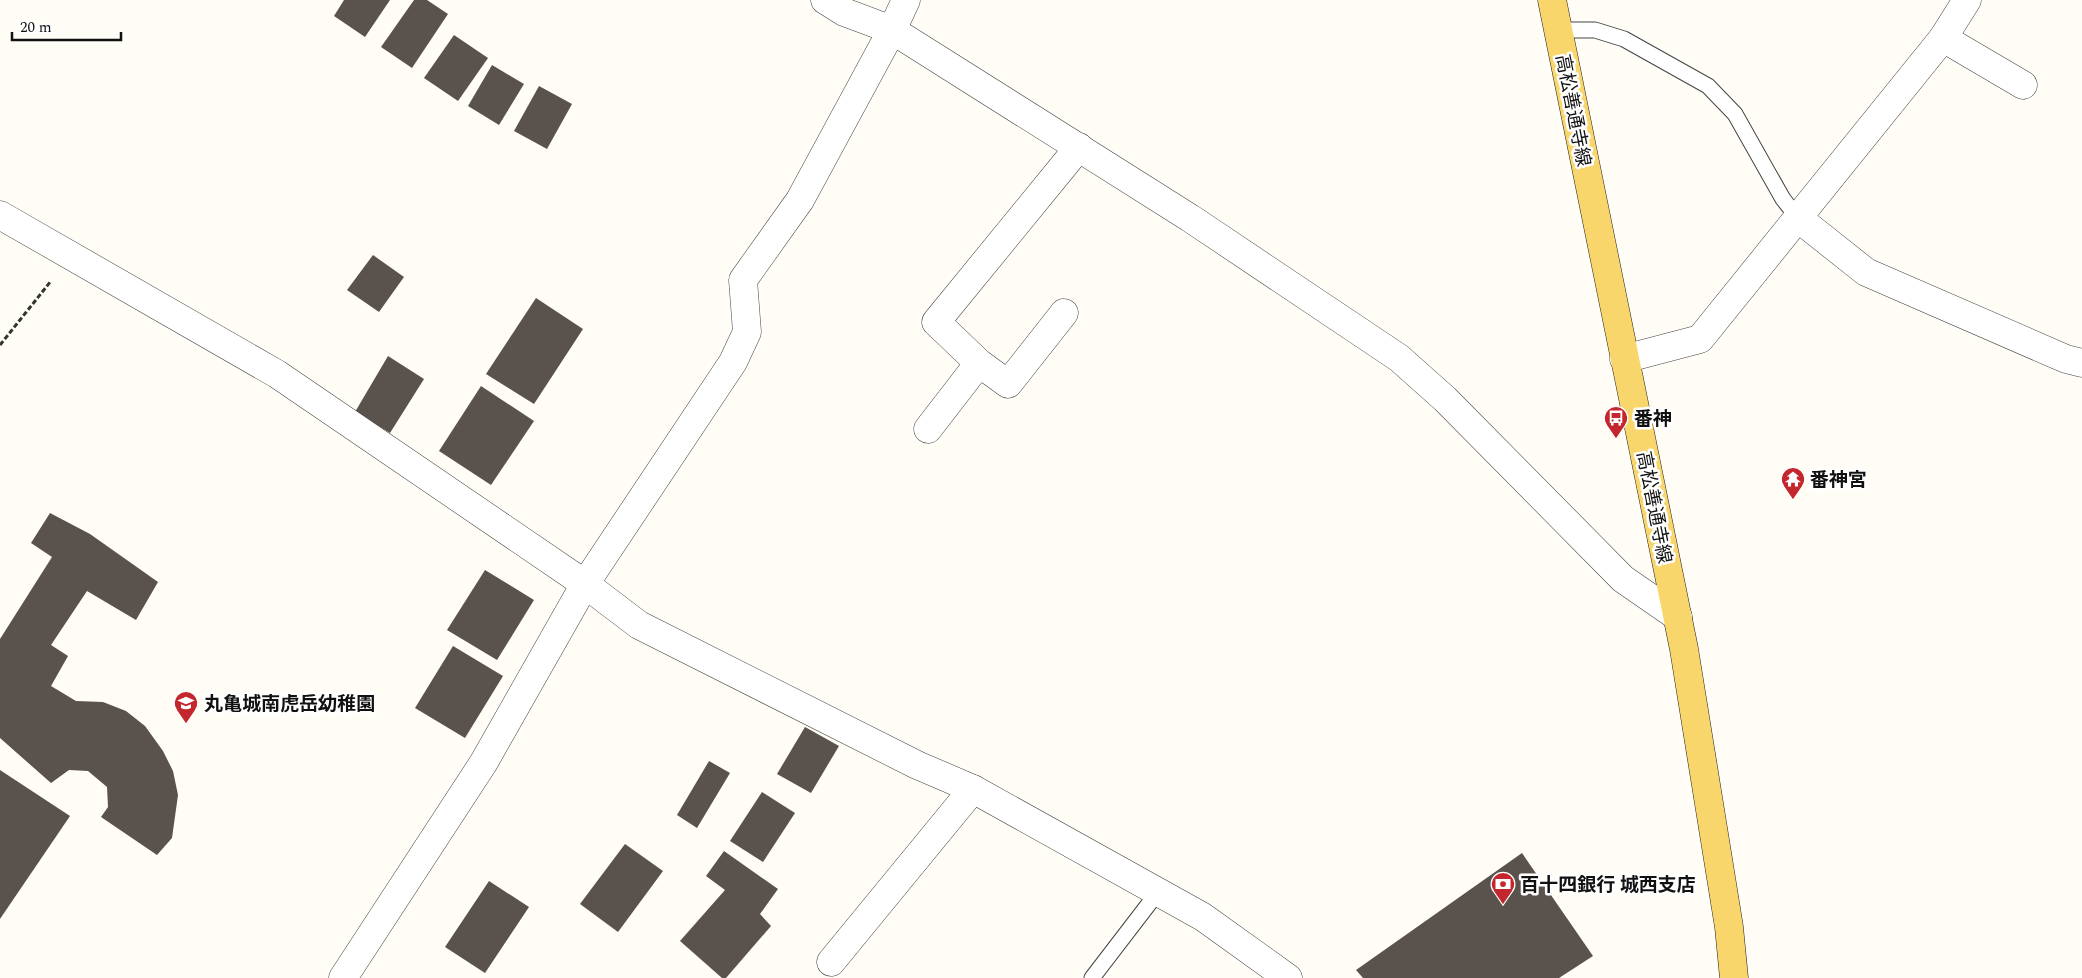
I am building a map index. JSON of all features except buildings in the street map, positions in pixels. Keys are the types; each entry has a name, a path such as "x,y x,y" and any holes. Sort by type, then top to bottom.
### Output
{"main road":[{"name":"高松善通寺線","path":"1552,0 1678,617 1729,927 1734,978"},
{"name":"高松善通寺線","path":"1729,927 1743,978"}],"street":[{"path":"825,0 844,12 892,30 1190,218 1399,358 1445,399 1591,549 1623,579 1678,617"},
{"path":"343,978 484,762 585,584 733,362 747,332 743,280 800,200 892,30 906,0"},
{"path":"1624,358 1700,339 1943,38 1967,0"},
{"path":"1943,38 2022,85"},
{"path":"1064,313 1008,384 979,364 936,322 1079,148"},
{"path":"0,215 277,374 585,584 639,625 917,765 973,789 1202,917 1288,978"},
{"path":"1798,218 1866,272 2066,359 2082,363"},
{"path":"928,429 979,364"},
{"path":"831,962 973,789"}],"lane":[{"path":"1558,30 1595,30 1624,39 1708,86 1735,114 1783,199 1798,218"},
{"path":"1092,978 1158,892"}],"path":[{"path":"0,345 71,255"}],"place":[{"name":"番神","path":"1616,439"},
{"name":"番神宮","path":"1793,500"},
{"name":"丸亀城南虎岳幼稚園","path":"186,724"},
{"name":"百十四銀行 城西支店","path":"1503,905"}]}
